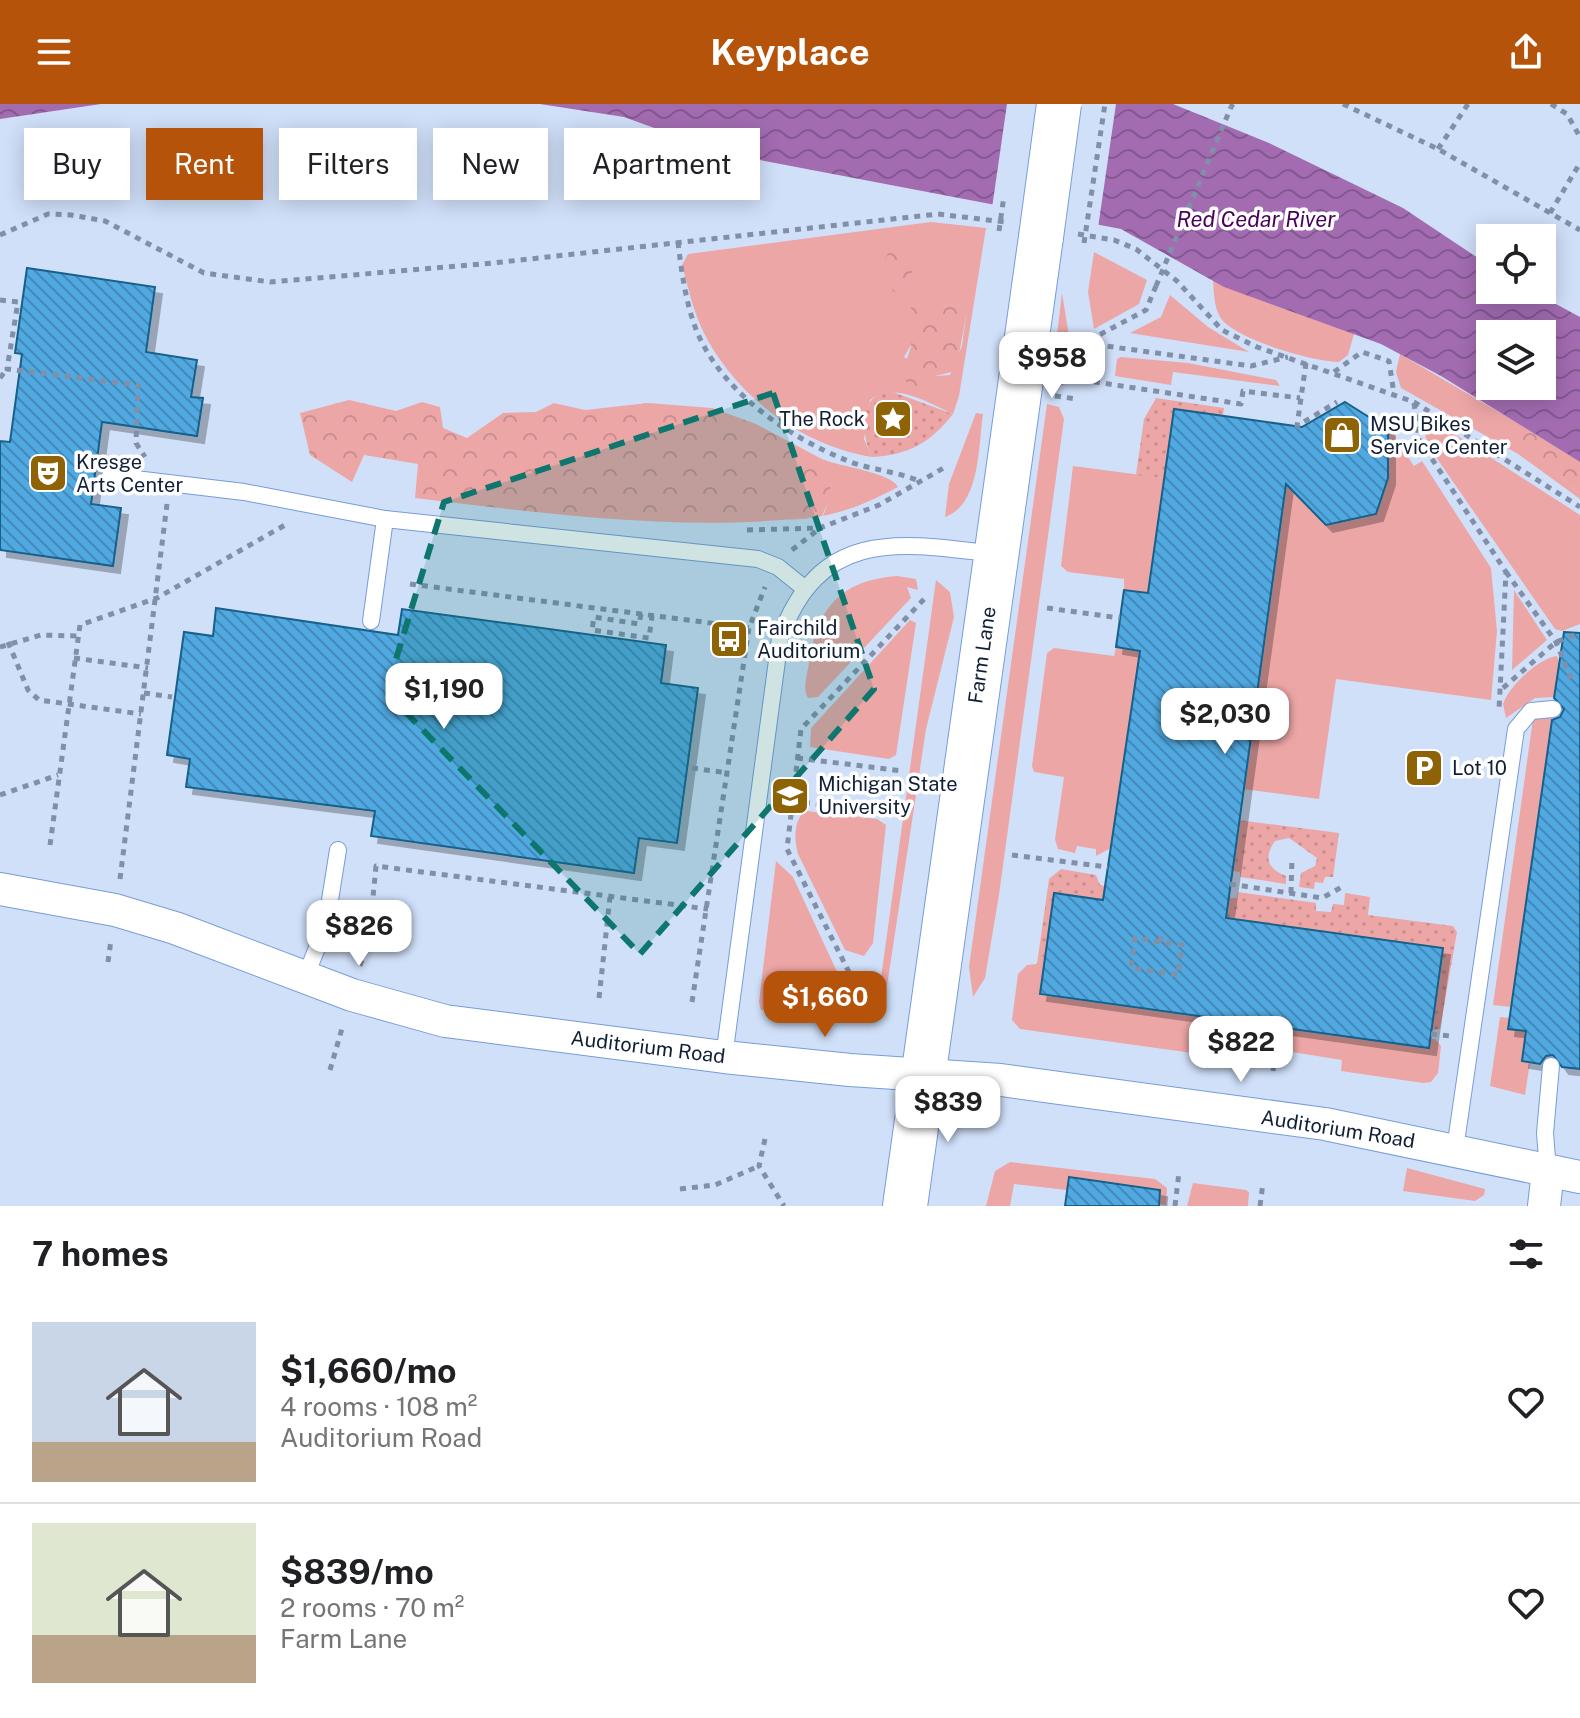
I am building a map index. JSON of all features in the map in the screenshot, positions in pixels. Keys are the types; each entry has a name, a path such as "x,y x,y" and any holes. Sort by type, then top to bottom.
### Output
{"street":[{"name":"Farm Lane","path":"905,1206 1059,104"},
{"name":"Auditorium Road","path":"0,889 115,910 187,932 305,978 445,1021 724,1057 850,1070 1001,1080 1325,1124 1580,1177"},
{"path":"1544,1206 1548,1171"}],"lane":[{"path":"110,476 244,492 385,519 758,559 778,567 804,588"},
{"path":"371,621 385,519"},
{"path":"724,1057 780,638 804,588 825,569 875,546 933,546 997,555"},
{"path":"1455,1149 1512,748 1521,720 1531,711 1553,709"},
{"path":"305,978 326,925 338,850"},
{"path":"1548,1171 1545,1133 1551,1066"}],"path":[{"path":"1084,243 1105,104"},
{"path":"1343,104 1438,149 1580,230"},
{"path":"1438,149 1468,104"},
{"path":"1551,104 1567,114 1580,137"},
{"path":"1232,106 1146,310 1084,343 1251,366 1288,357"},
{"path":"1550,213 1580,163"},
{"path":"0,235 48,214 71,215 105,221 204,273 270,282 938,214 1114,240 1136,249 1177,281 1222,330 1414,402 1580,507"},
{"path":"678,242 694,324 718,366 752,404 798,436 851,462 898,472 920,482"},
{"path":"0,300 18,302 7,369 0,378"},
{"path":"1334,372 1362,352 1389,361 1394,394"},
{"path":"1306,363 1297,426 1337,402"},
{"path":"7,369 138,385 136,443 148,463 171,467 157,598 108,962"},
{"path":"1082,380 1234,406 1241,404 1243,391 1300,398"},
{"path":"1414,402 1419,439 1556,642 1572,681"},
{"path":"692,1002 749,628 768,581 792,550 820,528 879,505 947,466"},
{"path":"50,845 80,625 157,598 319,506"},
{"path":"734,531 820,528"},
{"path":"1506,572 1503,689 1498,721 1512,748"},
{"path":"410,584 749,628"},
{"path":"860,994 787,849 801,729 927,596"},
{"path":"1047,608 1120,618"},
{"path":"641,614 639,624 594,617 592,630 649,638 652,616"},
{"path":"1503,689 1556,642 1580,633"},
{"path":"0,647 8,642 41,635 77,636"},
{"path":"8,642 28,690 39,700 141,714"},
{"path":"74,658 148,668"},
{"path":"144,693 172,697"},
{"path":"797,758 903,771"},
{"path":"692,768 728,773"},
{"path":"0,795 58,775"},
{"path":"792,801 897,814"},
{"path":"1012,855 1108,867"},
{"path":"1291,893 1292,857"},
{"path":"369,938 376,866 708,909"},
{"path":"1230,884 1322,898 1342,887"},
{"path":"599,998 610,897"},
{"path":"1135,938 1160,939 1182,945 1178,975 1131,968 1135,938"},
{"path":"1273,1071 1279,1027"},
{"path":"1431,1034 1451,1037"},
{"path":"765,1139 759,1166 784,1206"},
{"path":"680,1189 715,1185 759,1166"},
{"path":"1175,1206 1179,1172"},
{"path":"1260,1206 1263,1183"}],"highlighted area":[{"path":"773,393 874,689 640,954 386,692 444,502"}],"green space":[{"path":"931,222 986,228 959,396 953,414 912,396 900,393 879,395 870,400 864,439 872,457 820,442 796,429 752,396 716,354 703,331 691,298 682,265 688,254","holes":["966,316 962,346 950,375 935,376 904,357 911,345"]},
{"path":"902,243 912,246 918,255 905,291 894,292 887,284 891,271 885,258 893,247"},
{"path":"1094,252 1147,280 1139,304 1094,329 1088,292"},
{"path":"1213,280 1354,334 1348,355 1339,362 1312,358 1279,349 1235,330 1219,314"},
{"path":"1062,293 1071,348 1068,380 1063,385 1051,385"},
{"path":"1170,295 1208,327 1249,352 1130,333 1161,317"},
{"path":"940,296 963,307 966,316 956,371 935,376 932,386 918,387 901,376 911,345 908,321 914,301"},
{"path":"1400,354 1514,421 1515,439 1580,494 1580,499 1518,454 1401,388 1396,372"},
{"path":"1117,359 1188,363 1276,380 1280,386 1173,372 1171,385 1115,376"},
{"path":"890,391 953,414 918,445 897,453 872,457 864,417 872,400"},
{"path":"1156,398 1224,408 1223,416 1174,410 1164,478 1136,475 1144,419"},
{"path":"349,400 396,411 422,402 440,407 443,428 467,438 503,413 536,412 554,403 585,410 648,403 712,408 756,424 822,459 831,475 830,498 822,516 720,523 618,519 415,498 418,464 364,455 352,482 310,455 300,413"},
{"path":"1047,404 1059,407 1064,419 999,895 985,978 973,997 969,967"},
{"path":"976,413 983,414 972,487 957,510 945,517 949,484"},
{"path":"1394,415 1402,429 1394,436 1414,466 1422,461 1491,568 1497,631 1491,700 1336,679 1319,799 1243,789 1286,484 1326,525 1376,514 1388,477 1388,429"},
{"path":"1514,421 1580,462 1580,494 1514,439"},
{"path":"1427,423 1448,430 1580,515 1580,624 1562,631 1555,629 1429,447 1424,432"},
{"path":"822,459 885,477 898,487 857,506 823,516 830,487"},
{"path":"1073,466 1164,478 1149,593 1124,590 1124,579 1068,572 1061,566"},
{"path":"897,576 916,579 918,590 907,587 911,598 818,697 808,698 805,685 813,643 826,612 847,591 877,579"},
{"path":"936,580 950,592 954,617 926,729 887,986 881,978"},
{"path":"1514,590 1547,640 1512,670"},
{"path":"910,620 916,623 896,755 889,759 810,747 811,728"},
{"path":"1116,647 1140,651 1111,848 1096,856 1096,849 1077,846 1075,853 1058,849 1055,839 1064,777 1034,772 1032,766 1047,653 1054,648 1114,656"},
{"path":"1557,656 1562,671 1555,697 1535,698 1506,718 1503,704 1511,689 1534,667"},
{"path":"1552,715 1511,1007 1493,1005 1533,719"},
{"path":"807,811 877,819 886,825 873,943 864,956 845,950 798,854 797,824"},
{"path":"1238,820 1339,833 1333,877 1325,877 1323,883 1315,882 1314,889 1299,887 1301,873 1315,866 1317,858 1289,838 1275,841 1268,858 1275,870 1286,876 1286,884 1240,877 1240,872 1233,871"},
{"path":"776,861 793,877 845,989 842,1005 810,1016 761,1010 759,1002"},
{"path":"1061,869 1096,875 1100,885 1105,886 1110,901 1054,893 1044,964 1037,964 1049,879"},
{"path":"1238,892 1316,903 1316,911 1331,912 1333,904 1344,905 1345,893 1370,897 1368,915 1453,926 1457,932 1440,1029 1431,1030 1442,948 1220,917 1229,898 1237,898"},
{"path":"1044,964 1040,995 1273,1026 1269,1054 1257,1062 1020,1029 1012,1020 1018,974 1027,965"},
{"path":"1500,1017 1509,1018 1508,1029 1526,1031 1522,1061 1530,1062 1525,1095 1490,1086"},
{"path":"1285,1028 1429,1048 1430,1039 1435,1039 1441,1046 1438,1073 1431,1082 1423,1083 1341,1071 1342,1060 1286,1051"},
{"path":"1010,1162 1155,1179 1167,1188 1166,1205 1111,1197 1112,1183 1070,1177 1067,1190 1014,1184 1010,1206 986,1206 995,1171"},
{"path":"1407,1168 1485,1189 1484,1195 1475,1201 1403,1191"},
{"path":"1193,1183 1246,1190 1249,1192 1248,1206 1187,1206"}],"water":[{"path":"0,104 101,104 0,119"},
{"name":"Red Cedar River","path":"540,104 1173,104 1269,143 1403,208 1476,257 1476,304 1556,304 1580,317 1580,462 1480,400 1556,400 1556,320 1476,320 1476,398 1381,344 1224,287 1121,229 760,160 760,128 654,128 624,117"}],"pier":[{"path":"1007,104 1116,104 1098,228 992,208"}],"building":[{"path":"27,268 155,287 146,352 197,360 191,397 203,398 197,436 102,422 91,504 121,508 113,566 0,550 0,441 10,442 22,354 15,353"},
{"path":"1345,402 1388,429 1388,478 1376,514 1326,525 1286,484 1226,918 1443,948 1429,1048 1040,994 1054,893 1103,900 1140,651 1116,647 1124,590 1148,593 1174,409 1302,427"},
{"path":"216,608 398,635 402,609 666,645 661,683 698,688 677,843 639,838 634,873 371,836 375,811 186,787 190,759 167,755 184,632 213,636"},
{"path":"1564,632 1580,633 1580,1069 1562,1067 1553,1055 1546,1056 1540,1064 1522,1061 1526,1031 1508,1029 1552,720 1560,717 1564,709 1554,698"},
{"path":"1069,1177 1160,1190 1159,1206 1065,1206"}],"place":[{"name":"The Rock","path":"893,419"},
{"name":"MSU Bikes Service Center","path":"1342,435"},
{"name":"Kresge Arts Center","path":"48,473"},
{"name":"Fairchild Auditorium","path":"729,639"},
{"name":"Lot 10","path":"1424,768"},
{"name":"Michigan State University","path":"790,796"}]}
